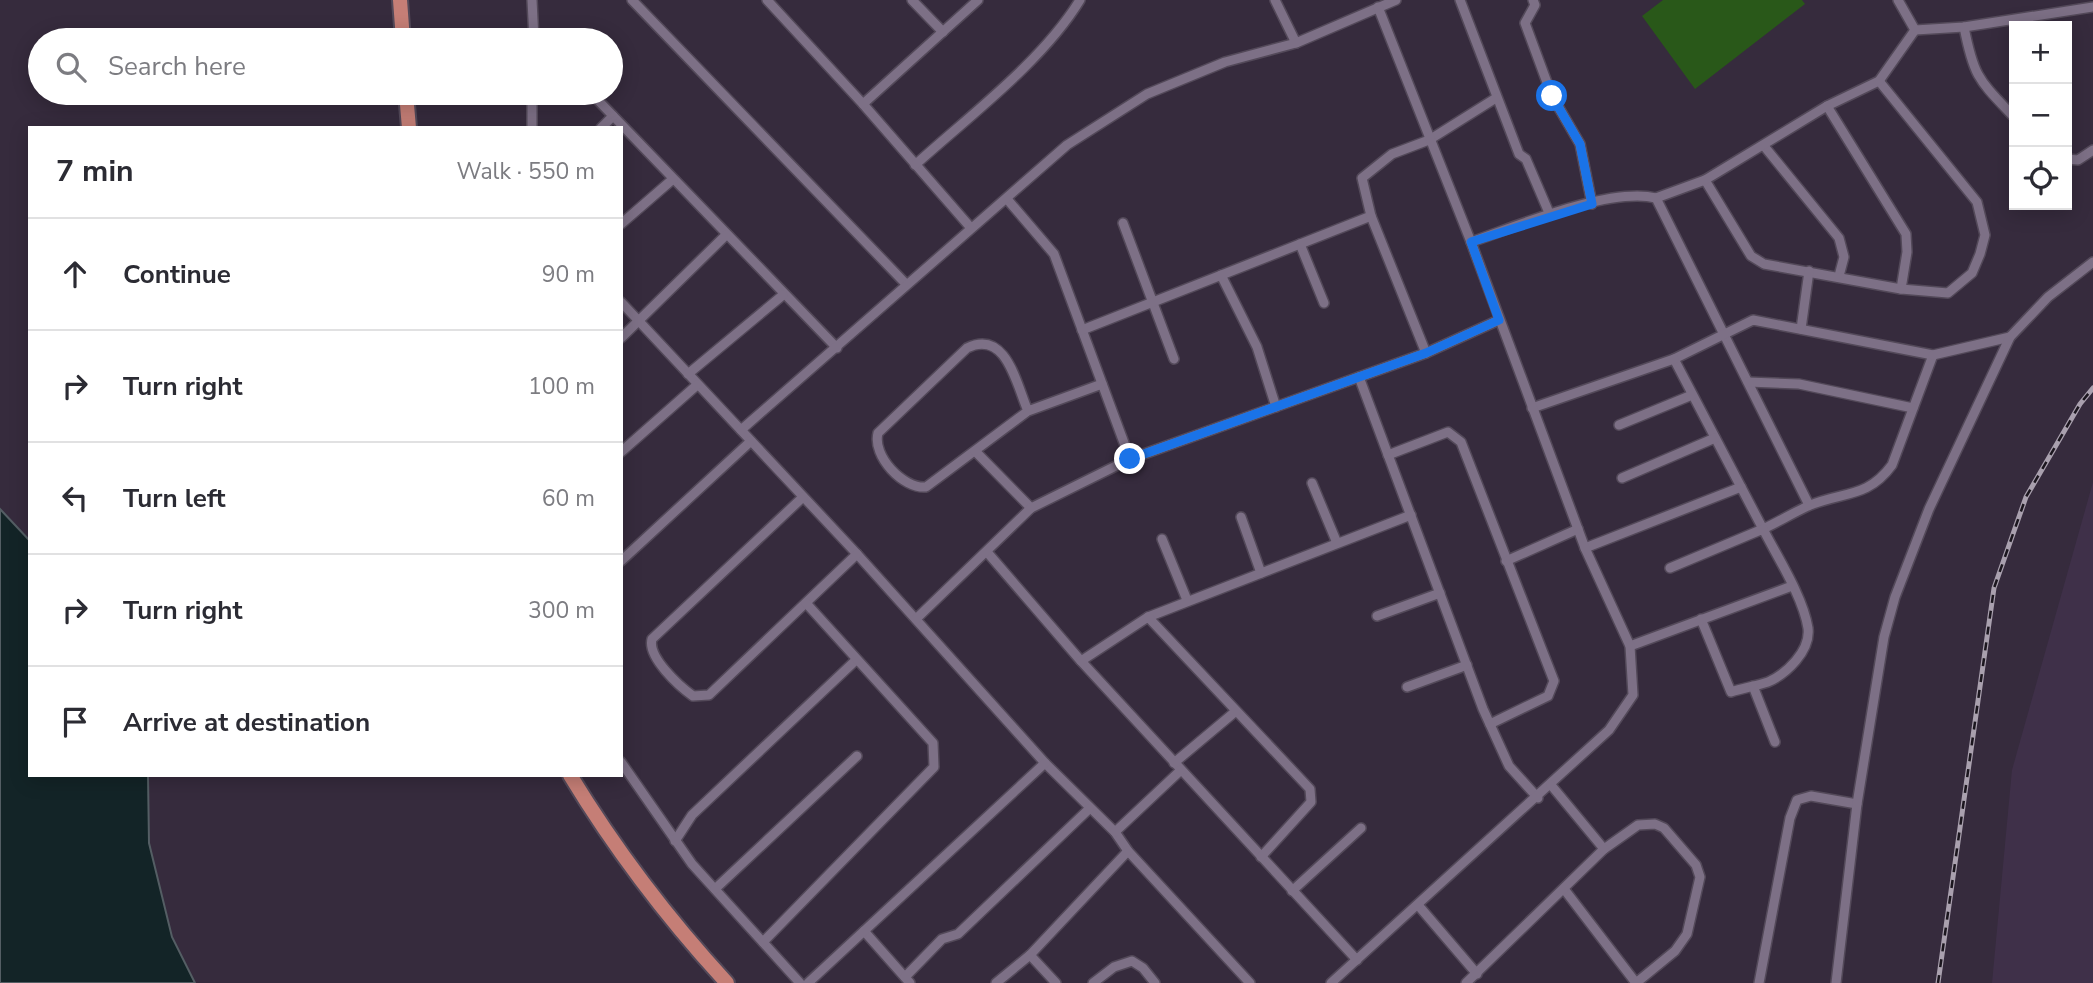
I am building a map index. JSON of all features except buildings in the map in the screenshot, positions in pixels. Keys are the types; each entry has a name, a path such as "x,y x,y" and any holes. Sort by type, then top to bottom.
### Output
{"main road":[{"path":"400,0 402,28"},
{"path":"407,105 409,126"},
{"path":"571,777 597,820 703,957 727,983"}],"street":[{"path":"532,0 534,28"},
{"path":"632,0 906,284"},
{"path":"767,0 863,104 971,228"},
{"path":"912,0 943,32"},
{"path":"863,104 978,0"},
{"path":"915,165 1022,67 1060,28 1080,0"},
{"path":"1276,0 1296,43"},
{"path":"741,430 1067,145 1147,94 1225,62 1296,43 1396,0"},
{"path":"1460,0 1519,154 1526,159 1550,215"},
{"path":"1533,0 1535,5 1525,23 1552,96 1580,144 1592,204"},
{"path":"1898,0 1915,30"},
{"path":"1331,983 1538,798 1609,730 1633,695 1630,646 1585,548 1471,242 1378,7"},
{"path":"1915,30 1964,27 2093,7"},
{"path":"1964,27 1977,78 2009,112"},
{"path":"1471,242 1550,215 1627,194 1656,198 1705,180 1827,106 1879,81 1915,30"},
{"path":"1705,180 1757,261 1901,289 1943,294 1955,288 1975,266 1985,235 1977,202 1879,81"},
{"path":"1426,353 1371,216 1362,178 1392,154 1429,140 1496,98"},
{"path":"532,105 532,126"},
{"path":"602,105 623,126"},
{"path":"1827,106 1906,234 1907,252 1901,289"},
{"path":"603,126 613,116"},
{"path":"623,126 836,348"},
{"path":"1764,146 1839,238 1844,257 1839,275"},
{"path":"2072,159 2078,160 2093,150"},
{"path":"623,222 673,179"},
{"path":"1656,198 1810,505"},
{"path":"1007,199 1054,254 1130,459"},
{"path":"1082,330 1371,216"},
{"path":"1123,223 1174,359"},
{"path":"623,336 726,236"},
{"path":"1300,244 1324,303"},
{"path":"1836,983 1857,804 1884,637 1895,597 1929,509 2010,337 2049,297 2093,262"},
{"path":"1801,329 1809,271"},
{"path":"1222,275 1257,347 1276,407"},
{"path":"688,374 783,295"},
{"path":"623,304 857,554 1045,763 1088,809 1115,832 1128,851 1250,983"},
{"path":"916,619 1031,508 1130,459 1426,353 1499,320"},
{"path":"1532,408 1674,359 1753,320 1933,355 2010,337"},
{"path":"1028,411 1003,352 992,343 980,341 967,348 878,433 876,442 878,450 908,484 918,488 926,487 1028,411 1102,384"},
{"path":"1670,568 1763,529 1810,505 1872,487 1892,465 1933,355"},
{"path":"1674,359 1792,586 1808,629 1806,642 1800,656 1785,671 1768,681 1731,692 1701,619"},
{"path":"1359,377 1490,724 1509,766 1538,798"},
{"path":"1748,382 1799,384 1913,408"},
{"path":"623,450 697,385"},
{"path":"1619,425 1692,395"},
{"path":"1388,455 1448,432 1457,436 1554,681 1548,696 1490,724"},
{"path":"1622,478 1715,438"},
{"path":"623,559 751,441"},
{"path":"975,451 1031,508"},
{"path":"1312,483 1337,544"},
{"path":"1585,548 1741,487"},
{"path":"803,497 657,631 651,645 653,652 693,696 709,695 857,554"},
{"path":"1081,661 1148,617 1411,515"},
{"path":"1241,517 1261,573"},
{"path":"1506,561 1578,529"},
{"path":"1162,538 1187,600"},
{"path":"987,552 1177,767 1357,960"},
{"path":"1630,646 1792,586"},
{"path":"1377,616 1440,593"},
{"path":"763,942 934,767 933,743 806,603"},
{"path":"1148,617 1310,789 1311,802 1261,857"},
{"path":"675,841 692,815 856,660"},
{"path":"1407,687 1467,664"},
{"path":"1752,686 1774,742"},
{"path":"1115,832 1177,767 1236,711"},
{"path":"715,889 857,756"},
{"path":"808,983 1045,763"},
{"path":"623,765 675,841 800,983"},
{"path":"1551,785 1604,849"},
{"path":"1759,983 1790,818 1797,800 1811,796 1857,804"},
{"path":"864,932 908,980 942,939 958,934 1088,809"},
{"path":"1466,983 1604,849 1638,825 1655,824 1664,828 1696,864 1700,877 1687,934 1675,951 1636,983 1564,889"},
{"path":"1292,891 1361,828"},
{"path":"996,983 1030,955 1128,851"},
{"path":"1418,905 1477,974"},
{"path":"1030,955 1056,983"},
{"path":"1093,983 1114,967 1132,961 1143,968 1155,983"}],"shaded area":[{"path":"2093,482 2093,983 1992,983 2012,770"},
{"path":"0,509 28,539 28,777 148,777 149,843 172,937 195,983 0,983"}],"green space":[{"path":"1663,0 1802,0 1805,4 1695,89 1642,16"}],"railway":[{"path":"1938,983 1994,588 2026,497 2080,404 2093,388"}],"route":[{"path":"1130,459 1426,353 1499,320 1471,242 1592,204 1580,144 1552,96"}]}
